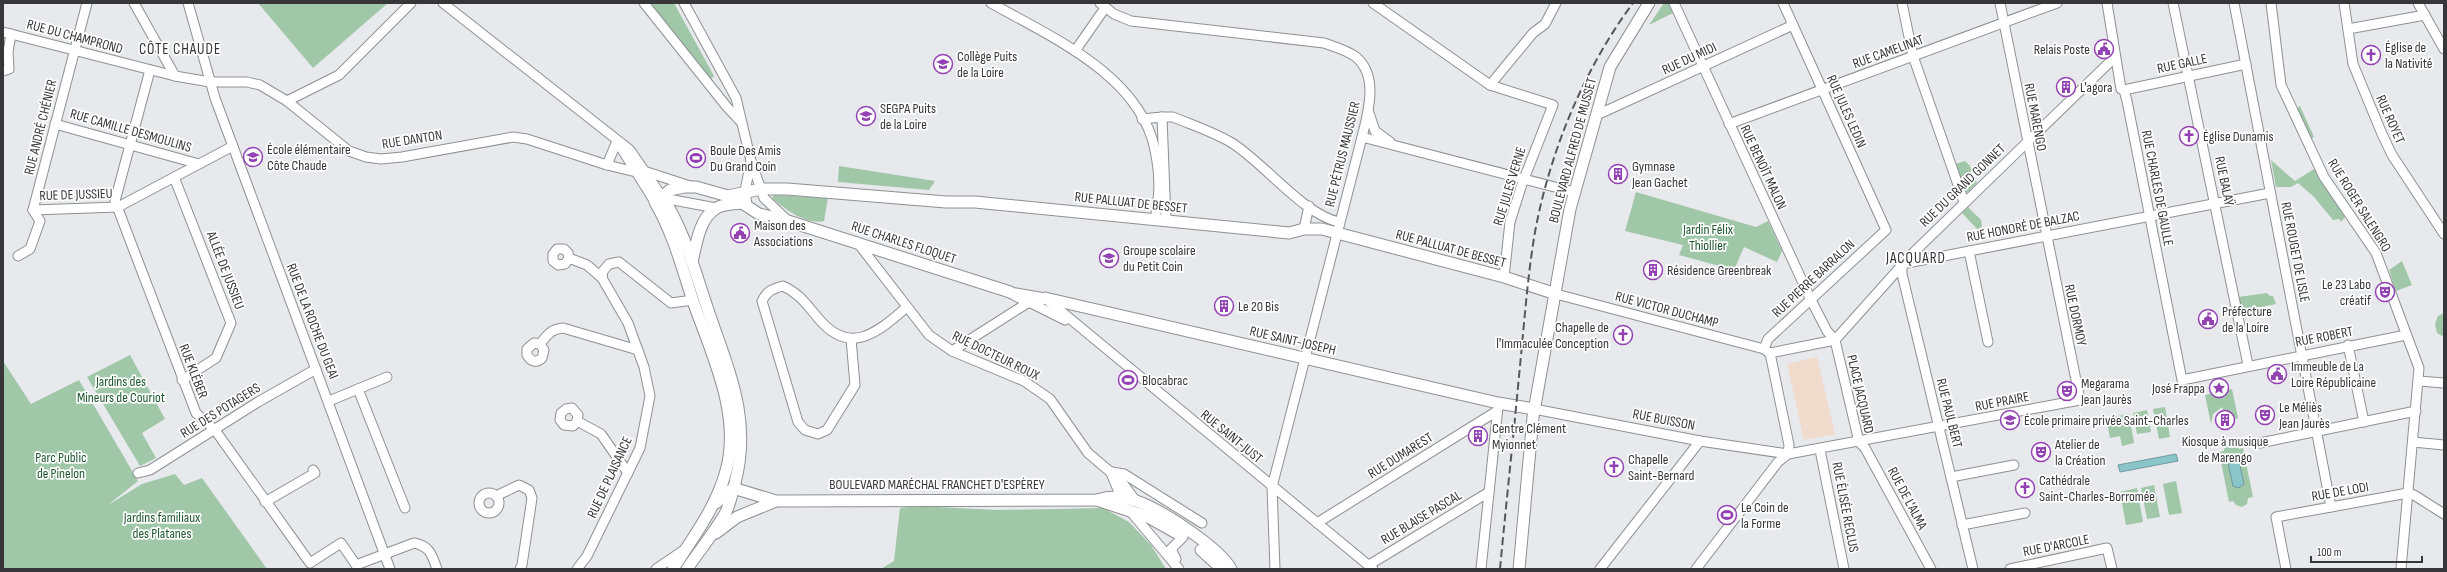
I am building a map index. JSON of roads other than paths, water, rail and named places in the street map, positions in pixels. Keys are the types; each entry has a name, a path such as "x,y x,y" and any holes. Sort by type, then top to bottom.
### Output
{"main road":[{"name":"BOULEVARD ALFRED DE MUSSET","path":"1519,569 1534,409 1574,192 1610,67 1649,3"},
{"name":"RUE PALLUAT DE BESSET","path":"696,187 728,196 761,188 946,202 975,202 1289,233 1304,229 1338,227 1556,294"},
{"path":"659,200 670,190 696,187"},
{"path":"659,200 678,225 692,262 739,407 742,440 738,471 739,489 725,514 687,569"},
{"path":"659,200 676,246 720,379 730,427 729,457 715,503 673,569"},
{"path":"692,262 699,234 705,220 716,208 742,203 747,205"},
{"name":"RUE CHARLES FLOQUET","path":"747,205 759,214 788,221 857,242 1010,292 1029,302"},
{"path":"1029,302 1045,298"},
{"name":"RUE SAINT-JOSEPH","path":"1045,298 1306,358 1498,407 1534,409"},
{"path":"715,503 739,489 776,501"},
{"name":"BOULEVARD MARÉCHAL FRANCHET D'ESPÈREY","path":"1097,500 1108,496 1135,500 1168,517 1220,555 1230,569"},
{"name":"BOULEVARD MARÉCHAL FRANCHET D'ESPÈREY","path":"776,501 1097,500 1131,511 1172,528 1184,536 1222,569"},
{"path":"706,540 738,517 776,501"}],"street":[{"name":"RUE ANDRÉ CHÉNIER","path":"33,210 87,3"},
{"path":"134,3 174,76"},
{"name":"RUE DE LA ROCHE DU GEAI","path":"188,3 210,82 390,569"},
{"path":"287,101 339,75 411,3"},
{"path":"442,3 630,150 647,172 659,200"},
{"path":"644,3 727,107 744,124"},
{"path":"684,3 736,98 744,124 751,161 745,191 747,205"},
{"path":"991,3 1075,51 1098,66 1119,86 1142,119 1154,149 1161,220"},
{"path":"1373,3 1490,85 1533,33 1545,24 1556,3"},
{"name":"RUE BENOÎT MALON","path":"1674,3 1810,298 1827,331 1834,340"},
{"name":"RUE JULES LEDIN","path":"1782,3 1886,230"},
{"path":"1902,3 1913,56 1964,202"},
{"name":"RUE MARENGO","path":"2000,3 2045,236"},
{"name":"RUE CAMELINAT","path":"1729,124 2057,3"},
{"name":"RUE CHARLES DE GAULLE","path":"2107,3 2121,89 2124,90 2182,380"},
{"name":"RUE BALAŸ","path":"2173,3 2248,365"},
{"name":"RUE ROUGET DE LISLE","path":"2234,3 2331,507"},
{"name":"RUE ROGER SALENGRO","path":"2272,3 2281,85 2324,177 2376,253 2419,368 2401,569"},
{"name":"RUE ROYET","path":"2344,3 2353,64 2382,134 2392,156 2444,234"},
{"path":"2418,3 2444,49"},
{"path":"1075,51 1102,6"},
{"name":"RUE PÉTRUS MAUSSIER","path":"1102,6 1131,21 1318,42 1345,50 1357,58 1364,68 1370,87 1370,103 1362,137 1272,487 1275,569"},
{"path":"2348,29 2425,15"},
{"name":"RUE DU MIDI","path":"1597,115 1793,25"},
{"name":"RUE DU CHAMPROND","path":"7,33 174,76 210,82"},
{"path":"3,71 9,69 7,33"},
{"name":"RUE DU GRAND GONNET","path":"1834,340 1902,264 1964,202 2115,57"},
{"name":"RUE GALLE","path":"2124,90 2246,64"},
{"name":"RUE KLÉBER","path":"150,70 115,201 182,380 196,413 215,430 310,563 341,543 356,565 385,554"},
{"name":"RUE DANTON","path":"210,82 247,82 260,85 287,101 349,151 366,157 396,158 513,137 527,139 607,165 636,172 647,172 696,187"},
{"name":"RUE JULES VERNE","path":"1490,85 1552,105 1524,178 1510,222 1504,278"},
{"path":"1370,103 1369,115 1375,131 1381,137 1402,147"},
{"path":"1161,220 1162,117"},
{"path":"1142,119 1173,117 1232,143 1338,227"},
{"name":"RUE CAMILLE DESMOULINS","path":"55,124 199,164"},
{"path":"1362,137 1574,192"},
{"path":"607,165 617,141"},
{"path":"617,141 636,172 659,200 716,208"},
{"name":"RUE DE JUSSIEU","path":"33,210 118,207 233,146"},
{"name":"RUE CHARLES FLOQUET","path":"751,161 764,198 788,221"},
{"name":"ALLÉE DE JUSSIEU","path":"174,177 231,323 216,358 182,380"},
{"name":"RUE HONORÉ DE BALZAC","path":"1902,264 2270,193"},
{"path":"1304,229 1310,206"},
{"name":"RUE DE JUSSIEU","path":"18,256 30,249 40,221 33,210"},
{"name":"RUE PIERRE BARRALON","path":"1767,351 1768,339 1810,298 1886,230"},
{"name":"RUE DORMOY","path":"2045,236 2080,400"},
{"name":"RUE DOCTEUR ROUX","path":"857,242 929,336 952,351 1024,381 1050,399 1088,453 1120,481 1135,500"},
{"path":"1969,251 1988,342"},
{"name":"RUE DE PLAISANCE","path":"569,258 587,265 602,278 628,323 648,380 650,396 640,448 587,556 577,569"},
{"path":"602,278 603,271 606,266 619,262 670,303 693,300"},
{"name":"RUE PAUL BERT","path":"1902,264 1902,274 1973,569"},
{"path":"850,339 855,385 827,430 818,434 805,430 798,422 762,301 769,290 782,286 796,291 822,322 838,334 850,339 869,336 881,330 908,307"},
{"name":"RUE CHARLES FLOQUET","path":"1010,292 1045,298"},
{"name":"RUE VICTOR DUCHAMP","path":"1556,294 1767,351"},
{"name":"RUE SAINT-JUST","path":"1045,298 1272,487 1371,567"},
{"path":"952,351 1029,302"},
{"name":"RUE SAINT-JUST","path":"1029,302 1074,323"},
{"path":"540,344 550,332 564,328 638,350"},
{"name":"RUE ROBERT","path":"2182,380 2302,354 2406,335"},
{"name":"PLACE JACQUARD","path":"1767,351 1834,340 1859,442 1820,450 1788,454"},
{"path":"2348,345 2364,422"},
{"path":"1698,568 1778,462 1788,454 1789,445 1767,351"},
{"name":"RUE DES POTAGERS","path":"138,473 150,470 258,402 316,369"},
{"path":"329,401 387,377"},
{"path":"2419,381 2444,383"},
{"path":"358,389 405,508"},
{"name":"RUE PRAIRE","path":"1859,442 2080,400"},
{"path":"1481,569 1498,407"},
{"name":"RUE DUMAREST","path":"1317,524 1498,407"},
{"name":"RUE BUISSON","path":"1534,409 1700,441 1788,454"},
{"path":"2260,443 2416,411"},
{"path":"577,421 601,434 628,473"},
{"path":"1600,569 1700,441"},
{"name":"RUE DE L'ALMA","path":"1859,442 1865,448 1930,569"},
{"path":"2413,442 2444,445"},
{"name":"RUE ÉLISÉE RECLUS","path":"1820,450 1844,569"},
{"path":"1951,477 2014,465"},
{"path":"265,502 315,473 314,470"},
{"path":"1110,472 1124,474 1202,523"},
{"name":"RUE DOCTEUR ROUX","path":"1110,472 1120,497 1181,569"},
{"path":"496,496 519,486 529,490 532,498 522,565 520,569"},
{"name":"RUE BLAISE PASCAL","path":"1371,567 1488,492"},
{"path":"2408,494 2414,495 2444,514"},
{"name":"RUE DE LODI","path":"2286,569 2276,517 2408,494"},
{"path":"1962,525 2026,513"},
{"path":"1168,517 1172,528 1171,549 1181,569"},
{"path":"1171,549 1184,536"},
{"path":"385,554 414,543 424,545 431,552 437,569"},
{"name":"RUE D'ARCOLE","path":"2010,569 2044,566 2108,548 2112,569"},
{"path":"656,569 685,549"}],"water":[{"path":"2176,454 2178,461 2120,472 2118,465"},
{"path":"2233,458 2239,461 2244,484 2239,488 2233,486 2228,463"}],"railway":[{"path":"1500,569 1532,250 1542,202 1560,141 1584,83 1615,28 1633,3"}],"place":[{"name":"Relais Poste","path":"2104,49"},
{"name":"Église de la Nativité","path":"2371,55"},
{"name":"Collège Puits de la Loire","path":"943,64"},
{"name":"L'agora","path":"2066,87"},
{"name":"SEGPA Puits de la Loire","path":"866,116"},
{"name":"Église Dunamis","path":"2189,136"},
{"name":"École élémentaire Côte Chaude","path":"253,157"},
{"name":"Boule Des Amis Du Grand Coin","path":"696,158"},
{"name":"Gymnase Jean Gachet","path":"1618,174"},
{"name":"Maison des Associations","path":"740,233"},
{"name":"Groupe scolaire du Petit Coin","path":"1109,258"},
{"name":"Résidence Greenbreak","path":"1653,270"},
{"name":"Le 23 Labo créatif","path":"2385,292"},
{"name":"Le 20 Bis","path":"1224,306"},
{"name":"Préfecture de la Loire","path":"2208,319"},
{"name":"Chapelle de l'Immaculée Conception","path":"1623,335"},
{"name":"Immeuble de La Loire Républicaine","path":"2277,374"},
{"name":"Blocabrac","path":"1128,380"},
{"name":"José Frappa","path":"2219,388"},
{"name":"Megarama Jean Jaurès","path":"2067,391"},
{"name":"Le Méliès Jean Jaurès","path":"2265,415"},
{"name":"École primaire privée Saint-Charles","path":"2010,420"},
{"name":"Kiosque à musique de Marengo","path":"2225,420"},
{"name":"Centre Clément Myionnet","path":"1478,436"},
{"name":"Atelier de la Création","path":"2041,452"},
{"name":"Chapelle Saint-Bernard","path":"1614,467"},
{"name":"Cathédrale Saint-Charles-Borromée","path":"2025,488"},
{"name":"Le Coin de la Forme","path":"1727,515"}],"district":[{"name":"CÔTE CHAUDE","path":"180,49"},
{"name":"JACQUARD","path":"1916,258"}],"park label":[{"name":"Jardin Félix Thiollier","path":"1708,238"},
{"name":"Jardins des Mineurs de Couriot","path":"121,390"},
{"name":"Parc Public de Pinelon","path":"61,466"},
{"name":"Jardins familiaux des Platanes","path":"162,526"}]}
